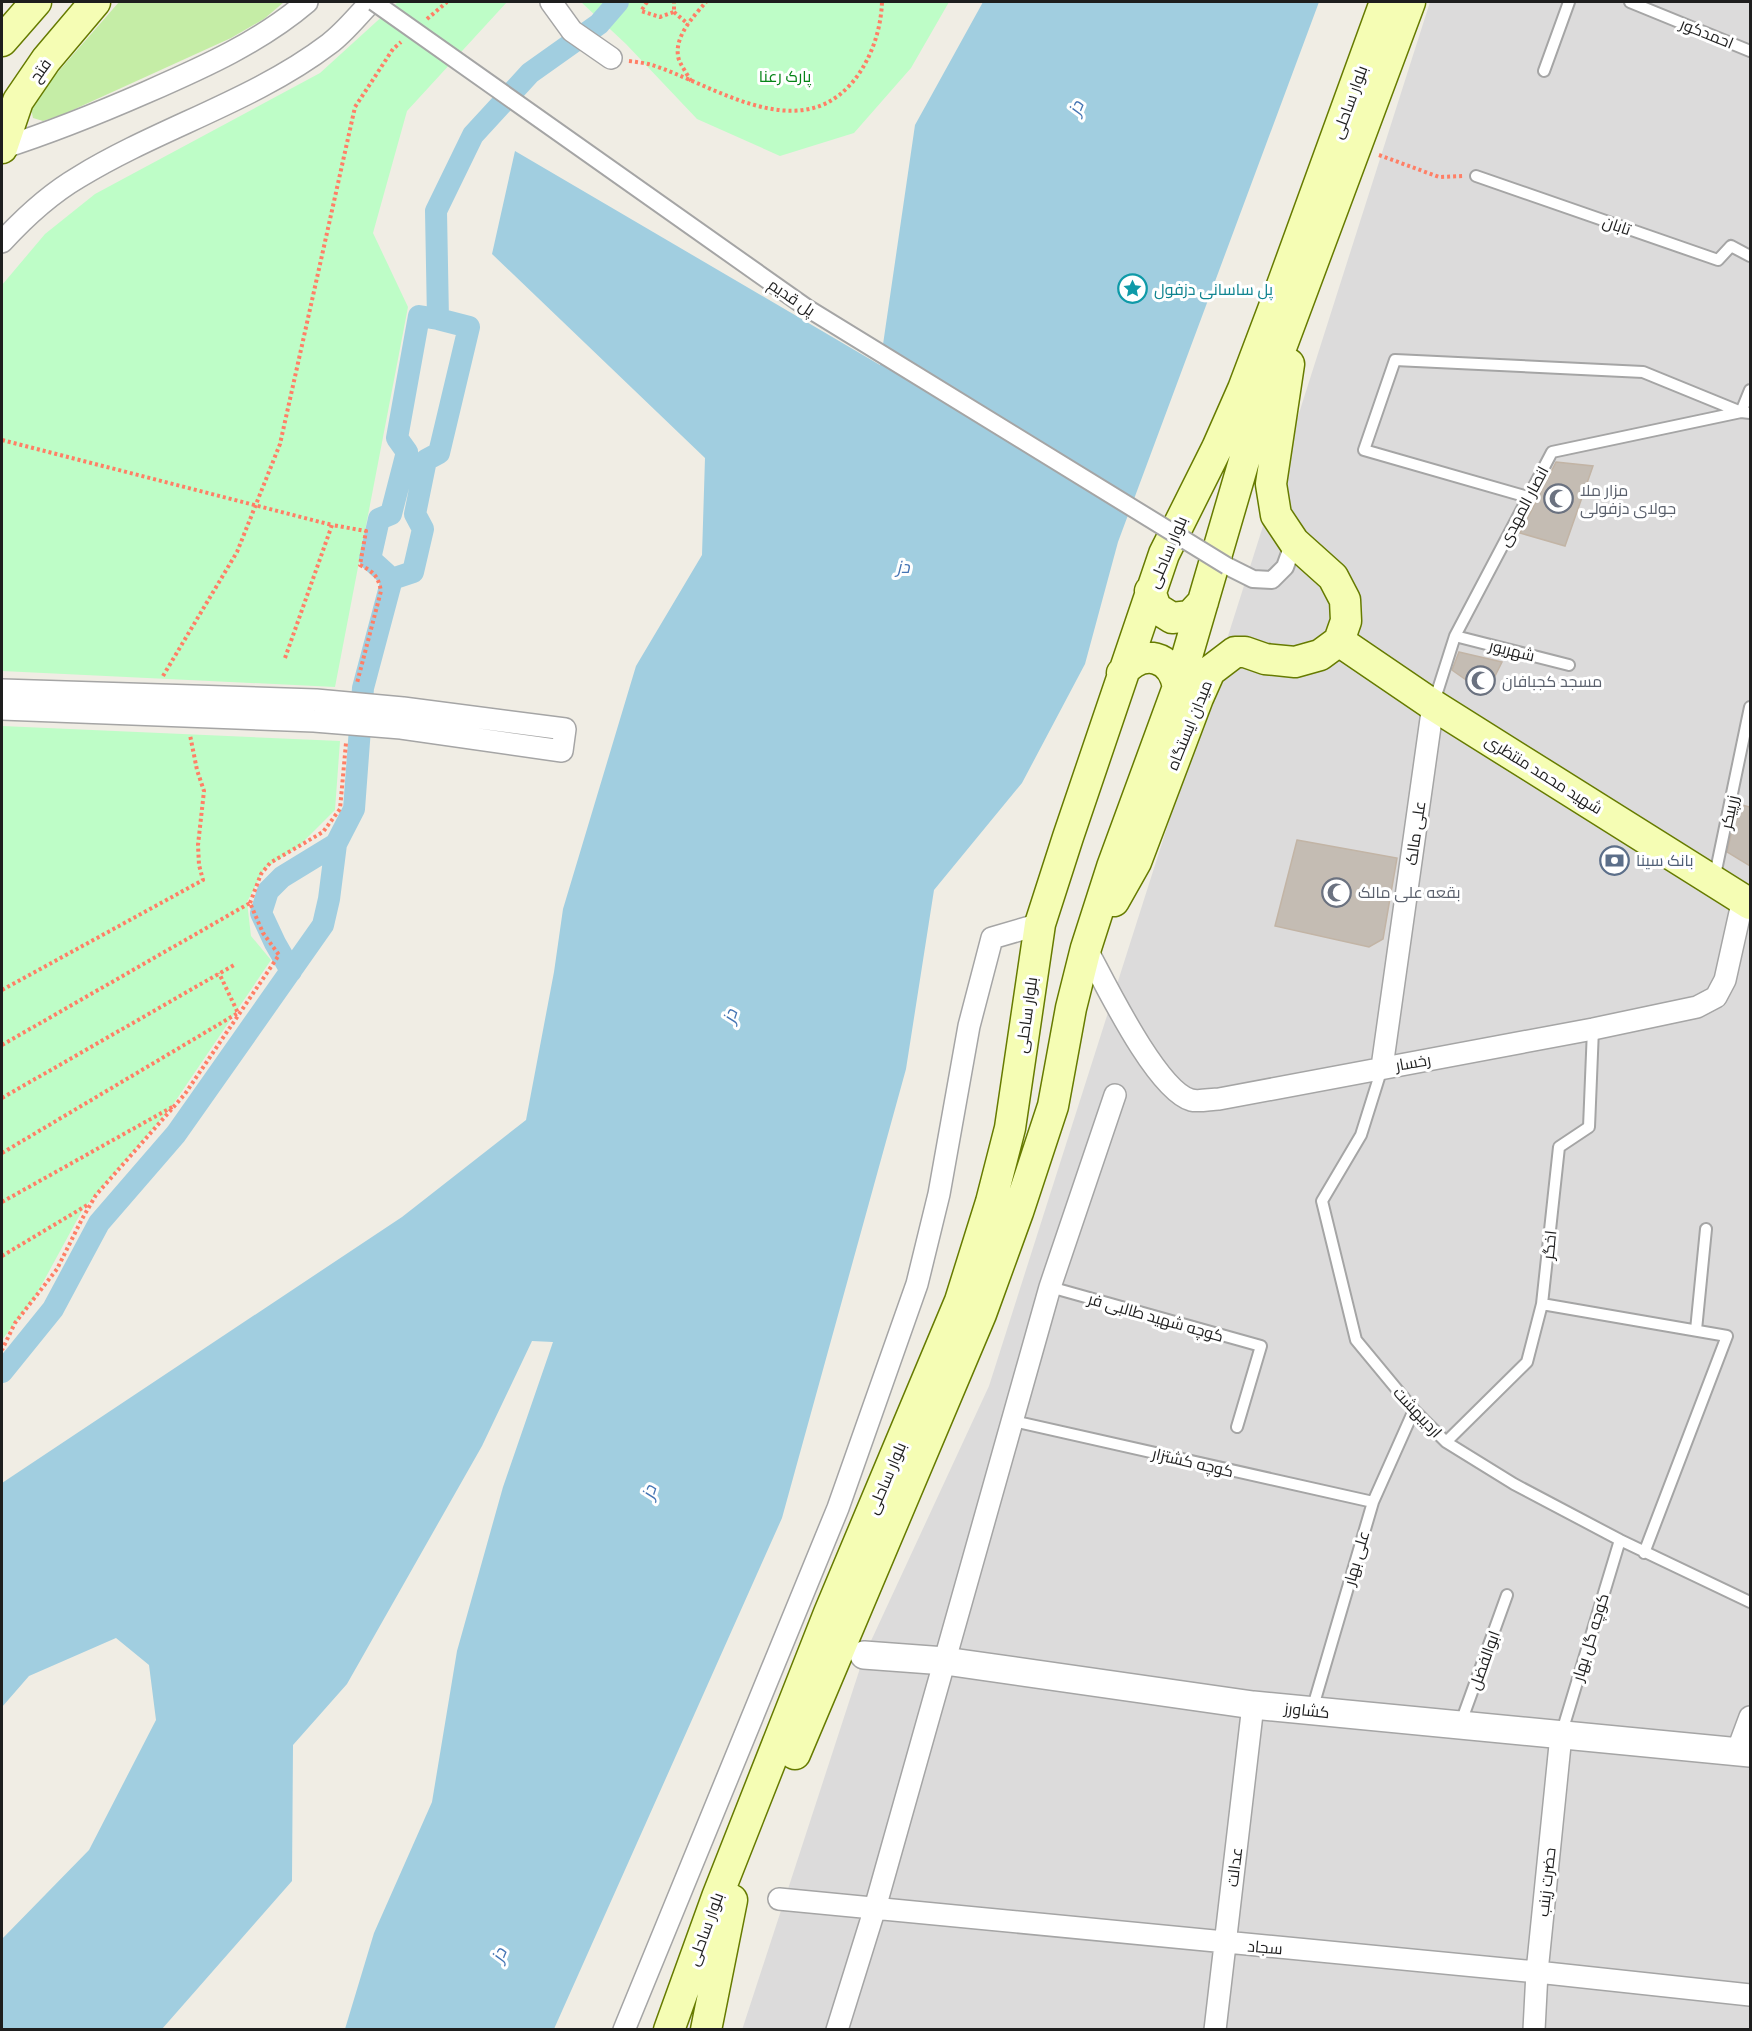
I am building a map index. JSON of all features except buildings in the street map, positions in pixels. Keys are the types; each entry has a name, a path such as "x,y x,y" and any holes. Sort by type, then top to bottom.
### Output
{"main road":[{"path":"2,41 36,2"},
{"name":"فتح","path":"2,148 10,108 46,60 95,2"},
{"name":"بلوار ساحلی","path":"669,2030 717,1897 820,1635 960,1301 991,1202 1010,1128 1040,924 1122,673 1164,554 1243,389 1385,2"},
{"name":"بلوار ساحلی","path":"706,2030 730,1905 981,1314 1018,1212 1053,1106 1071,1008 1086,948 1112,867 1179,687 1263,396 1410,2"},
{"path":"1298,302 1271,484 1275,515 1294,542 1333,577 1345,600 1346,621 1340,641"},
{"path":"1150,591 1156,608 1172,618 1190,616 1203,602"},
{"name":"شهید محمد منتظری","path":"1340,641 1433,705 1747,902"},
{"name":"میدان ایستگاه","path":"1086,948 1136,862 1197,698 1210,671 1235,652 1245,652 1265,659 1295,662 1320,655 1340,641"},
{"path":"1122,673 1139,659 1161,660 1176,676 1179,687"},
{"path":"1014,1100 1024,1112 1031,1114 1047,1112 1053,1106"}],"street":[{"path":"2,148 63,128 232,54 278,25 307,2"},
{"path":"2,242 25,217 78,177 299,65 332,42 373,2"},
{"name":"پل قدیم","path":"373,2 807,308 1227,566 1253,579 1272,580 1285,567 1294,542"},
{"path":"555,8 572,31 611,58"},
{"path":"2,690 316,700 403,708 475,728 401,728 314,721 2,709"},
{"name":"علی مالک","path":"1382,1068 1433,705"},
{"name":"رخسار","path":"1086,948 1119,1009 1148,1056 1172,1088 1191,1100 1219,1099 1593,1029 1697,1007 1716,997 1725,980 1747,902"},
{"path":"624,2030 838,1508 917,1284 939,1194 969,1026 992,938 1040,924"},
{"path":"837,2030 875,1908 1050,1287 1115,1095"},
{"name":"کشاورز","path":"864,1654 945,1661 1253,1705 1744,1753"},
{"name":"عدالت","path":"1215,2030 1253,1705"},
{"path":"1744,1753 1750,1717"},
{"name":"حضرت زینب","path":"1534,2030 1537,1972 1561,1735"},
{"name":"سجاد","path":"779,1899 1537,1972 1750,1995"}],"lane":[{"path":"1544,71 1569,2"},
{"name":"احمدکور","path":"1630,2 1750,51"},
{"name":"تابان","path":"1476,176 1718,260 1731,246 1750,256"},
{"path":"1528,497 1364,450 1395,360 1644,372 1746,412 1750,390"},
{"name":"انصار المهدی","path":"1433,705 1455,636 1552,452 1746,412"},
{"name":"شهریور","path":"1455,636 1569,665"},
{"name":"زرپیکر","path":"1714,881 1750,707"},
{"name":"اخگر","path":"1446,1442 1527,1362 1542,1304 1559,1147 1589,1128 1593,1029"},
{"name":"اردیبهشت","path":"1382,1068 1361,1135 1322,1201 1356,1340 1414,1410 1446,1442 1514,1484 1644,1553 1750,1602"},
{"path":"1696,1330 1706,1229"},
{"name":"کوچه شهید طالبی فر","path":"1050,1287 1261,1346 1237,1427"},
{"path":"1542,1304 1727,1336 1644,1553"},
{"name":"علی بهار","path":"1312,1711 1373,1502 1414,1410"},
{"name":"کوچه کشتزار","path":"1013,1421 1373,1502"},
{"name":"کوچه گل بهار","path":"1561,1735 1620,1540"},
{"name":"ابوالفضل","path":"1460,1725 1507,1595"}],"path":[{"path":"424,22 447,2"},
{"path":"647,2 641,11 650,15 660,17 674,12"},
{"path":"674,2 674,12 688,24"},
{"path":"692,81 679,59 680,42 688,24 706,2"},
{"path":"611,58 651,65 751,105 779,111 809,109 827,104 841,95 856,78 876,38 882,2"},
{"path":"152,695 237,552 280,444 355,107 393,49 408,35"},
{"path":"1356,146 1439,177 1476,176"},
{"path":"2,440 332,525"},
{"path":"2,990 203,880 199,865 198,845 204,791 196,770 189,716"},
{"path":"2,1045 250,903 263,933 279,955 238,1013 186,1094 96,1195 57,1269 15,1323 2,1348"},
{"path":"2,1098 234,965"},
{"path":"219,973 238,1013"},
{"path":"2,1153 238,1013"},
{"path":"2,1202 176,1104"},
{"path":"2,1256 90,1204"}],"shaded area":[{"path":"1430,2 1750,2 1750,2029 742,2030 864,1656 989,1386"}],"green space":[{"path":"119,2 284,2 264,19 231,38 64,114 43,121 33,118 31,109 37,96"},
{"path":"398,2 507,2 407,111 373,233 408,307 335,687 2,671 2,285 45,234 95,194 320,73"},
{"name":"پارک رعنا","path":"581,2 949,2 911,68 854,133 780,156 697,119 626,44"},
{"path":"2,726 340,741 335,810 299,846 264,869 247,902 251,936 271,960 170,1109 83,1209 35,1297 2,1340"}],"water":[{"name":"دز","path":"983,2 1319,2 1118,542 1085,664 1022,783 934,890 906,1069 782,1518 554,2029 345,2029 374,1933 432,1802 457,1651 503,1487 553,1342 532,1341 482,1446 347,1684 293,1745 292,1881 162,2029 2,2029 2,1939 89,1850 156,1720 149,1665 116,1638 29,1676 2,1707 2,1483 402,1217 526,1120 554,972 563,909 636,666 702,555 705,458 492,254 515,151 880,365 915,125"}],"waterway":[{"path":"2,1372 53,1309 99,1223 176,1134 323,925 329,899 336,844 354,809 363,688 392,579 413,572 423,529 415,514 426,460 439,453 469,327 438,319 436,211 473,135 530,73 599,24 618,2"},
{"path":"392,579 370,559 379,519 391,514 407,452 397,438 419,316 438,319"},
{"path":"291,971 261,913 268,891 282,877 336,844"}],"place":[{"name":"پل ساسانی دزفول","path":"1133,289"},
{"name":"مزار ملا جولای دزفولی","path":"1559,499"},
{"name":"مسجد کجبافان","path":"1481,681"},
{"name":"بانک سینا","path":"1615,860"},
{"name":"بقعه علی مالک","path":"1337,892"}]}
